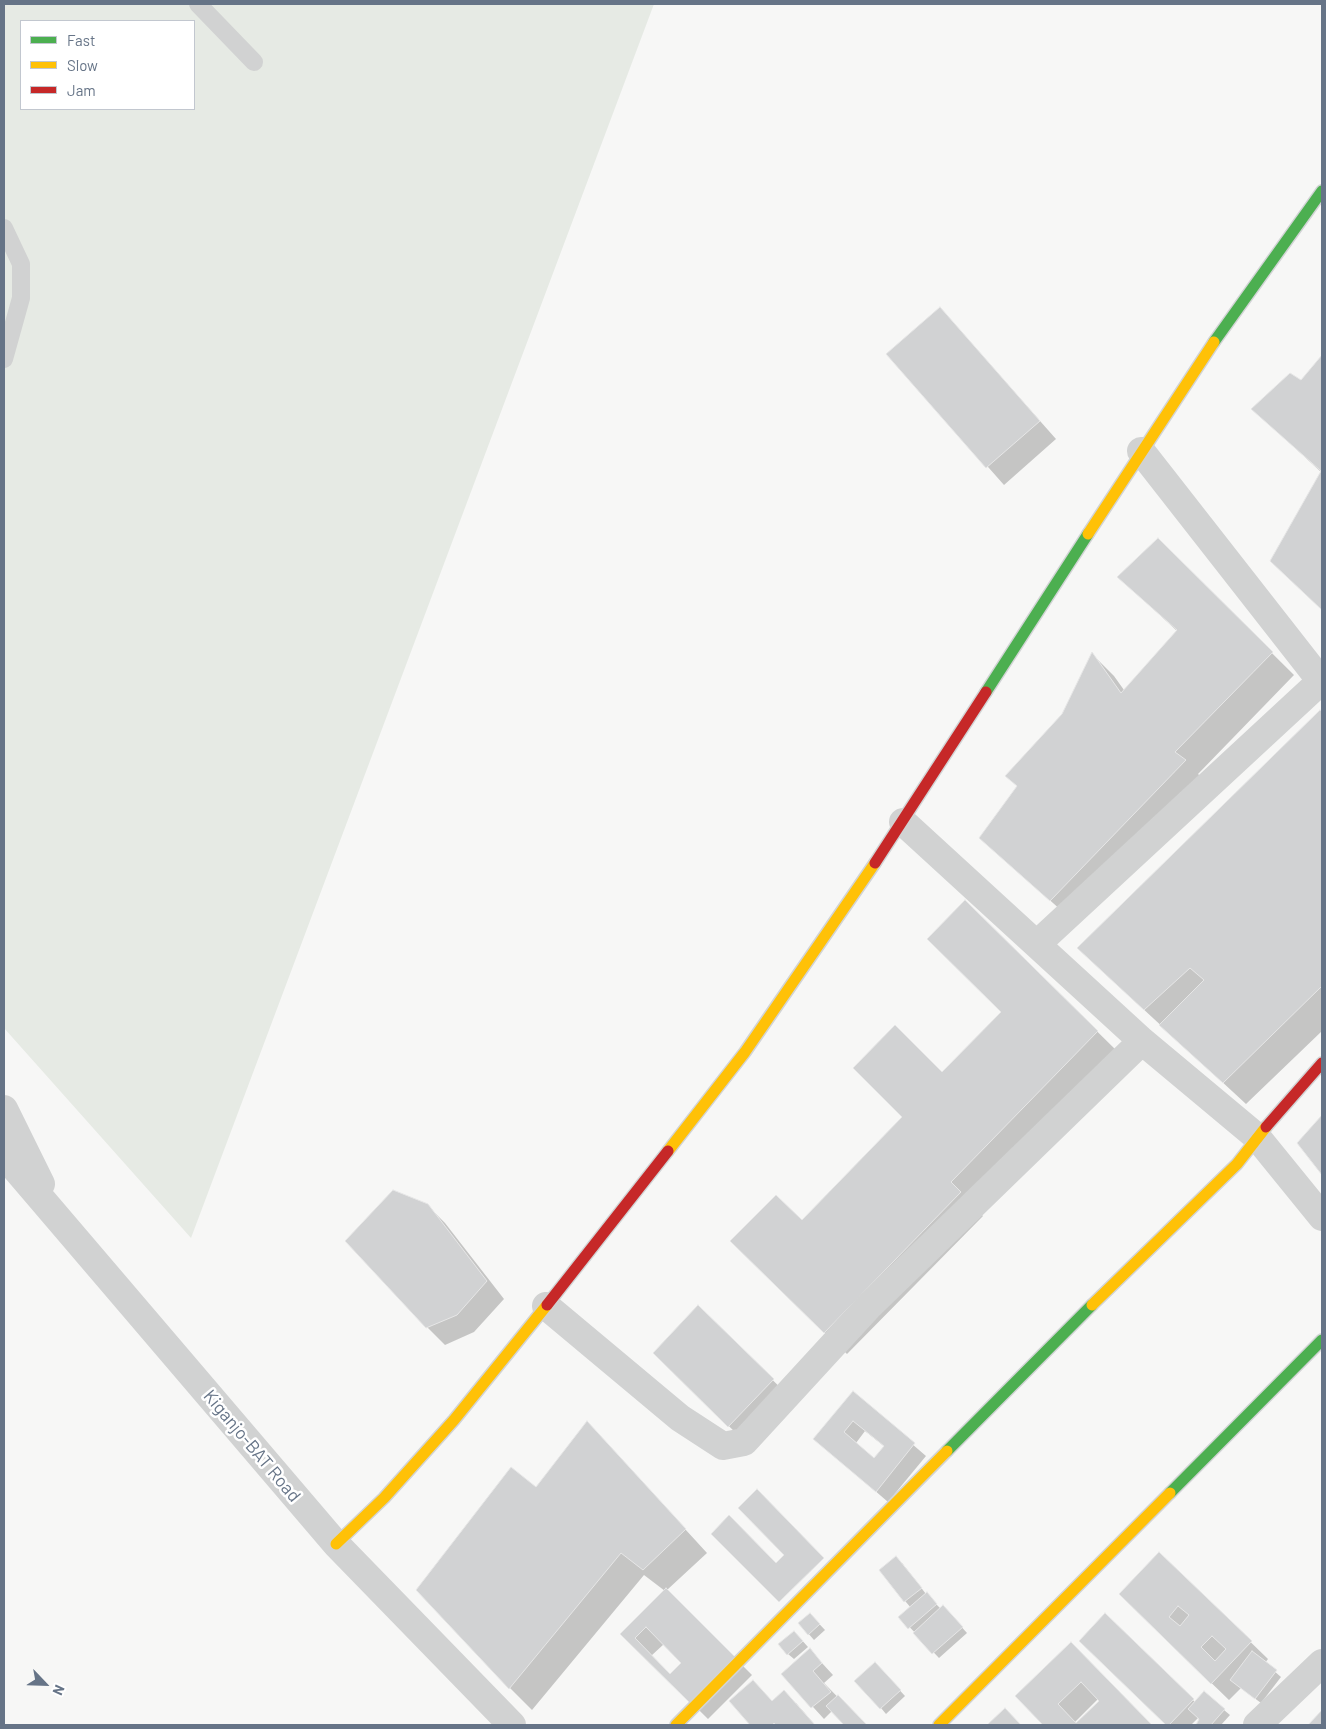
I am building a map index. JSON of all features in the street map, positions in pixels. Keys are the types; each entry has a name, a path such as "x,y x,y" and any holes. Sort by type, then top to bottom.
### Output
{"street":[{"path":"336,1544 384,1498 454,1420 745,1052 903,822 1141,451 1233,314 1322,191"},
{"path":"1037,944 1322,680 1141,451"},
{"path":"903,822 1142,1041 1257,1137 1322,1217"},
{"path":"546,1306 680,1418 723,1446 744,1442 868,1307 1142,1041"},
{"path":"676,1725 1104,1294 1238,1164 1257,1137 1322,1063"},
{"path":"4,1109 59,1220"},
{"name":"Kiganjo-BAT Road","path":"4,1156 336,1544 512,1725"},
{"path":"939,1725 1322,1340"},
{"path":"1257,1725 1322,1663"}],"lane":[{"path":"198,4 254,62"},
{"path":"4,228 21,264 21,298 4,359"}],"shaded area":[{"path":"4,4 654,4 191,1238 4,1028"}],"building":[{"path":"940,307 1040,421 986,468 886,354"},
{"path":"1322,355 1321,471 1251,409 1290,373 1301,380"},
{"path":"1322,471 1322,610 1270,561"},
{"path":"1158,538 1273,652 1175,752 1186,760 1050,901 979,838 1017,786 1005,776 1062,714 1092,652 1121,693 1177,630 1117,577"},
{"path":"1320,710 1322,712 1322,986 1223,1083 1159,1025 1204,980 1190,968 1144,1010 1077,948"},
{"path":"965,900 1098,1031 951,1182 961,1192 824,1333 730,1241 776,1195 802,1220 902,1117 853,1068 895,1025 942,1072 1001,1012 927,939"},
{"path":"1322,1115 1322,1175 1297,1143"},
{"path":"393,1190 428,1204 487,1281 457,1315 426,1328 345,1241"},
{"path":"698,1305 774,1379 728,1427 653,1353"},
{"path":"853,1391 915,1443 876,1492 813,1439","holes":["853,1421 884,1446 874,1458 844,1432"]},
{"path":"587,1421 686,1529 643,1570 621,1553 509,1689 416,1590 511,1467 536,1487"},
{"path":"757,1489 824,1558 779,1602 711,1534 729,1515 776,1563 784,1555 738,1508"},
{"path":"1159,1552 1252,1641 1211,1684 1119,1594","holes":["1178,1606 1189,1615 1180,1626 1169,1617","1212,1636 1226,1649 1215,1661 1201,1647"]},
{"path":"896,1556 922,1588 904,1602 879,1570"},
{"path":"666,1588 735,1657 690,1703 620,1634","holes":["646,1627 681,1663 670,1674 635,1638"]},
{"path":"927,1592 937,1604 908,1629 898,1617"},
{"path":"943,1605 963,1627 932,1654 913,1633"},
{"path":"810,1613 820,1624 808,1635 798,1623"},
{"path":"1105,1613 1194,1699 1169,1725 1166,1725 1079,1641"},
{"path":"794,1631 803,1641 787,1655 778,1644"},
{"path":"1071,1642 1152,1725 1043,1725 1015,1696","holes":["1081,1682 1099,1701 1076,1723 1058,1704"]},
{"path":"810,1648 822,1663 813,1671 831,1692 811,1708 781,1674"},
{"path":"1252,1651 1277,1670 1255,1699 1230,1680"},
{"path":"875,1662 901,1690 880,1709 854,1681"},
{"path":"753,1680 772,1701 784,1690 815,1725 776,1725 774,1723 772,1725 750,1725 729,1701"},
{"path":"1204,1691 1225,1709 1211,1725 1196,1725 1199,1719 1188,1709"},
{"path":"838,1695 867,1725 844,1725 826,1706"},
{"path":"1005,1708 1021,1725 987,1725"},
{"path":"1322,1710 1322,1725 1308,1725"}],"traffic: fast":[{"path":"1214,342 1322,191"},
{"path":"986,692 1088,534"},
{"path":"947,1451 1092,1305"},
{"path":"1170,1493 1322,1340"}],"traffic: slow":[{"path":"1088,534 1214,342"},
{"path":"668,1151 745,1052 875,863"},
{"path":"1092,1305 1237,1164 1266,1127"},
{"path":"336,1544 384,1498 454,1420 547,1305"},
{"path":"676,1725 947,1451"},
{"path":"939,1725 1170,1493"}],"traffic: jam":[{"path":"875,863 986,692"},
{"path":"1266,1127 1322,1063"},
{"path":"547,1305 668,1151"}]}
